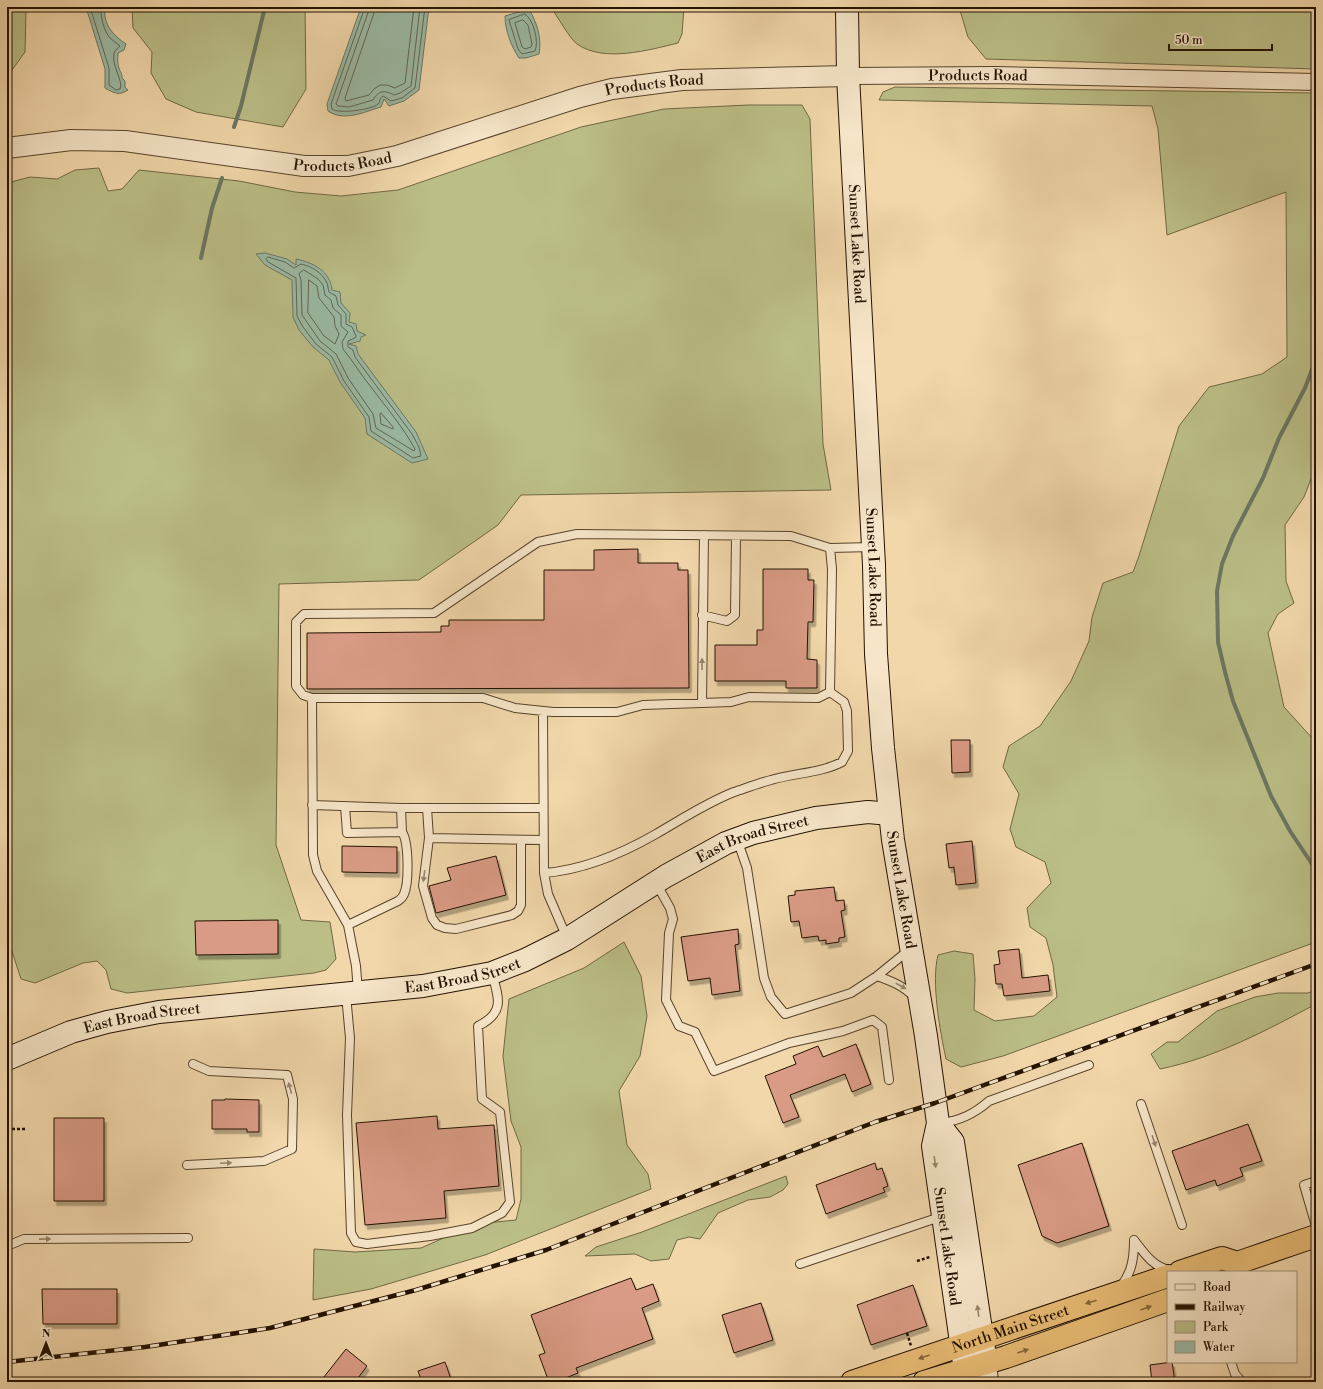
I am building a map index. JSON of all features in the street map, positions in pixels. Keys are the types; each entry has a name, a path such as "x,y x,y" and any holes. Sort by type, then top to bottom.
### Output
{"highway":[{"path":"1183,1271 1222,1258 1235,1268 1316,1236"},
{"name":"North Main Street","path":"852,1382 1167,1276"},
{"name":"North Main Street","path":"924,1382 987,1372 1167,1300"}],"main road":[{"name":"Sunset Lake Road","path":"847,7 848,76 873,547 876,654 883,748 890,814 938,1124 933,1146 966,1376"},
{"name":"East Broad Street","path":"7,1059 71,1032 107,1022 159,1012 423,986 492,973 525,960 567,938 700,855 737,839 778,826 816,818 868,812 890,814"},
{"name":"Sunset Lake Road","path":"938,1124 953,1142 987,1372"}],"street":[{"name":"Products Road","path":"7,148 71,140 125,141 304,166 348,166 397,156 580,97 612,89 682,80 848,76 1002,75 1316,82"}],"lane":[{"path":"830,692 814,698 749,697 731,702 643,705 617,712 543,711 515,708 483,698 312,698 303,695 296,686 296,622 304,614 434,613 538,542 577,534 791,536 830,548 873,547"},
{"path":"702,703 704,535"},
{"path":"702,615 727,621 735,615 736,536"},
{"path":"830,548 832,569 830,692"},
{"path":"544,873 578,867 615,854 655,834 695,811 733,793 771,780 809,772 842,762 848,751 847,711 844,702 830,692"},
{"path":"312,698 312,855 317,871 348,925 356,966 352,994 347,1115 351,1233 356,1242 367,1244 430,1236 472,1228 502,1213 510,1202 500,1112 482,1099 478,1026 488,1022 496,1012 498,1006 499,998 492,973"},
{"path":"543,711 542,808 544,873 548,894 567,938"},
{"path":"312,805 401,808 542,808"},
{"path":"346,806 347,833 402,832"},
{"path":"348,925 398,901 404,896 407,886 406,840 402,832 401,808"},
{"path":"427,808 430,838 423,886 432,918 437,925 445,928 456,929 512,915 518,911 521,905 521,840"},
{"path":"430,838 543,840"},
{"path":"737,839 748,868 764,978 771,997 786,1014 851,993 877,976 904,954 909,940"},
{"path":"656,882 670,908 673,919 669,933 666,1000 679,1026 695,1032 714,1071 789,1042 843,1031 873,1020 882,1027 889,1080"},
{"path":"877,976 894,982 908,990 920,1003"},
{"path":"187,1165 264,1161 292,1149 293,1099 287,1075 209,1071 194,1064"},
{"path":"938,1124 954,1122 975,1112 988,1101 1089,1065"},
{"path":"1142,1104 1182,1225"},
{"path":"1316,1181 1304,1185 1316,1226"},
{"path":"800,1264 943,1215"},
{"path":"7,1246 24,1239 188,1238"},
{"path":"1115,1294 1127,1279 1134,1260 1134,1240 1148,1258 1163,1269 1174,1271"},
{"path":"1231,1363 1235,1374 1242,1382"}],"path":[{"path":"7,1129 26,1129"},
{"path":"917,1261 930,1257"},
{"path":"907,1333 912,1348"}],"green space":[{"path":"7,7 26,7 26,10 25,52 7,77"},
{"path":"132,7 305,7 306,89 283,127 196,112 166,99 151,73 152,52 133,28"},
{"path":"551,7 684,7 682,34 678,43 654,49 627,53 600,53 588,50 577,44 567,32"},
{"path":"959,7 1316,7 1316,69 986,59 968,37"},
{"path":"895,87 1316,93 1316,466 1304,497 1285,525 1286,581 1294,603 1278,614 1268,633 1284,707 1313,739 1316,747 1316,942 1003,1056 961,1067 946,1059 937,1007 935,979 938,955 954,951 973,954 975,979 974,1010 995,1021 1034,1016 1057,997 1053,965 1046,938 1030,927 1027,908 1051,883 1045,862 1016,847 1010,829 1019,794 1003,767 1009,746 1040,726 1071,681 1089,641 1092,617 1103,583 1133,572 1179,426 1209,387 1262,374 1287,357 1286,192 1167,235 1158,129 1152,106 879,100 883,92"},
{"path":"748,105 802,105 810,119 823,444 831,490 521,495 498,525 419,580 279,584 276,845 301,920 330,922 336,959 326,970 314,973 127,993 111,989 106,970 97,961 83,963 35,983 21,979 8,939 11,929 7,925 7,183 30,177 57,179 75,170 99,168 108,191 122,189 139,170 239,181 295,192 341,196 398,190 581,127 664,109"},
{"path":"624,942 641,976 647,1016 640,1056 619,1091 627,1145 648,1174 651,1189 485,1255 371,1289 313,1300 314,1249 355,1252 421,1248 475,1224 516,1220 521,1199 521,1147 511,1121 503,1056 509,999 584,968"},
{"path":"1316,990 1316,1004 1260,1033 1201,1058 1160,1069 1151,1054 1167,1042 1178,1042 1217,1011 1255,997 1278,993 1308,993"},
{"path":"786,1176 788,1184 783,1190 770,1197 748,1200 718,1213 700,1239 689,1237 677,1240 669,1259 651,1261 635,1254 585,1256 596,1247 642,1232"}],"water":[{"path":"86,7 105,7 107,24 113,33 126,44 124,50 118,53 118,66 122,78 125,81 125,87 128,90 125,92 116,93 105,88 105,69"},
{"path":"361,7 429,7 419,90 404,101 389,106 384,99 381,107 354,115 341,116 328,111 327,104"},
{"path":"529,9 538,31 540,42 539,54 526,58 519,58 509,38 505,16"},
{"path":"265,253 287,259 296,265 296,259 315,266 328,278 331,283 332,290 340,292 341,303 350,313 349,322 356,324 357,331 366,335 361,337 360,341 349,344 356,346 358,354 416,432 428,459 412,463 367,434 365,418 340,382 329,360 313,347 299,330 293,317 292,280 265,265 256,254"}],"building":[{"path":"638,549 638,563 678,563 678,570 688,570 689,688 307,689 307,633 441,632 441,626 449,626 449,620 544,620 544,570 594,570 594,550"},
{"path":"763,569 808,569 808,580 814,580 813,622 808,622 807,659 817,660 817,688 786,688 786,681 715,681 715,645 757,645 757,630 763,630"},
{"path":"951,740 970,740 970,772 952,773"},
{"path":"972,841 976,883 956,885 954,867 949,868 946,844"},
{"path":"342,846 397,847 397,873 342,872"},
{"path":"496,856 506,895 436,913 429,886 451,880 447,868"},
{"path":"834,887 836,901 844,900 845,910 841,911 845,937 839,938 839,942 826,944 826,940 819,941 818,936 802,938 799,921 791,922 788,896 795,895 795,891"},
{"path":"278,920 278,954 196,955 195,921"},
{"path":"738,929 739,944 735,945 740,991 712,995 710,978 688,981 681,937"},
{"path":"1019,949 1022,978 1048,975 1050,991 1004,996 1002,984 996,984 994,965 1000,964 998,951"},
{"path":"856,1044 871,1084 852,1092 845,1074 790,1095 799,1117 783,1123 765,1076 796,1064 793,1056 818,1046 823,1057"},
{"path":"212,1100 259,1100 259,1132 247,1132 247,1129 212,1129"},
{"path":"437,1116 438,1129 494,1125 499,1186 444,1191 446,1218 365,1225 356,1123"},
{"path":"54,1118 104,1118 104,1201 54,1201"},
{"path":"1248,1124 1262,1161 1240,1168 1243,1176 1217,1186 1215,1180 1186,1190 1172,1151"},
{"path":"1082,1143 1109,1226 1057,1243 1042,1236 1018,1165"},
{"path":"875,1163 877,1170 882,1168 888,1186 883,1188 885,1192 826,1214 816,1185"},
{"path":"631,1278 636,1290 653,1284 659,1301 642,1308 653,1339 576,1368 578,1373 556,1382 549,1382 539,1355 545,1353 531,1315"},
{"path":"913,1285 927,1326 871,1345 857,1305"},
{"path":"42,1289 117,1289 117,1324 43,1324"},
{"path":"761,1303 773,1340 734,1353 722,1315"},
{"path":"346,1349 367,1366 355,1382 320,1382"},
{"path":"445,1362 452,1382 422,1382 418,1371"},
{"path":"1172,1363 1175,1382 1152,1382 1150,1365"}],"waterway":[{"path":"234,127 241,106 265,7"},
{"path":"201,258 212,208 222,178"},
{"path":"1316,359 1305,388 1279,438 1263,478 1233,536 1222,564 1217,591 1218,642 1233,701 1271,796 1290,831 1316,870"}],"railway":[{"path":"7,1362 145,1347 270,1328 416,1290 546,1250 875,1122 935,1103 1316,964"}]}
